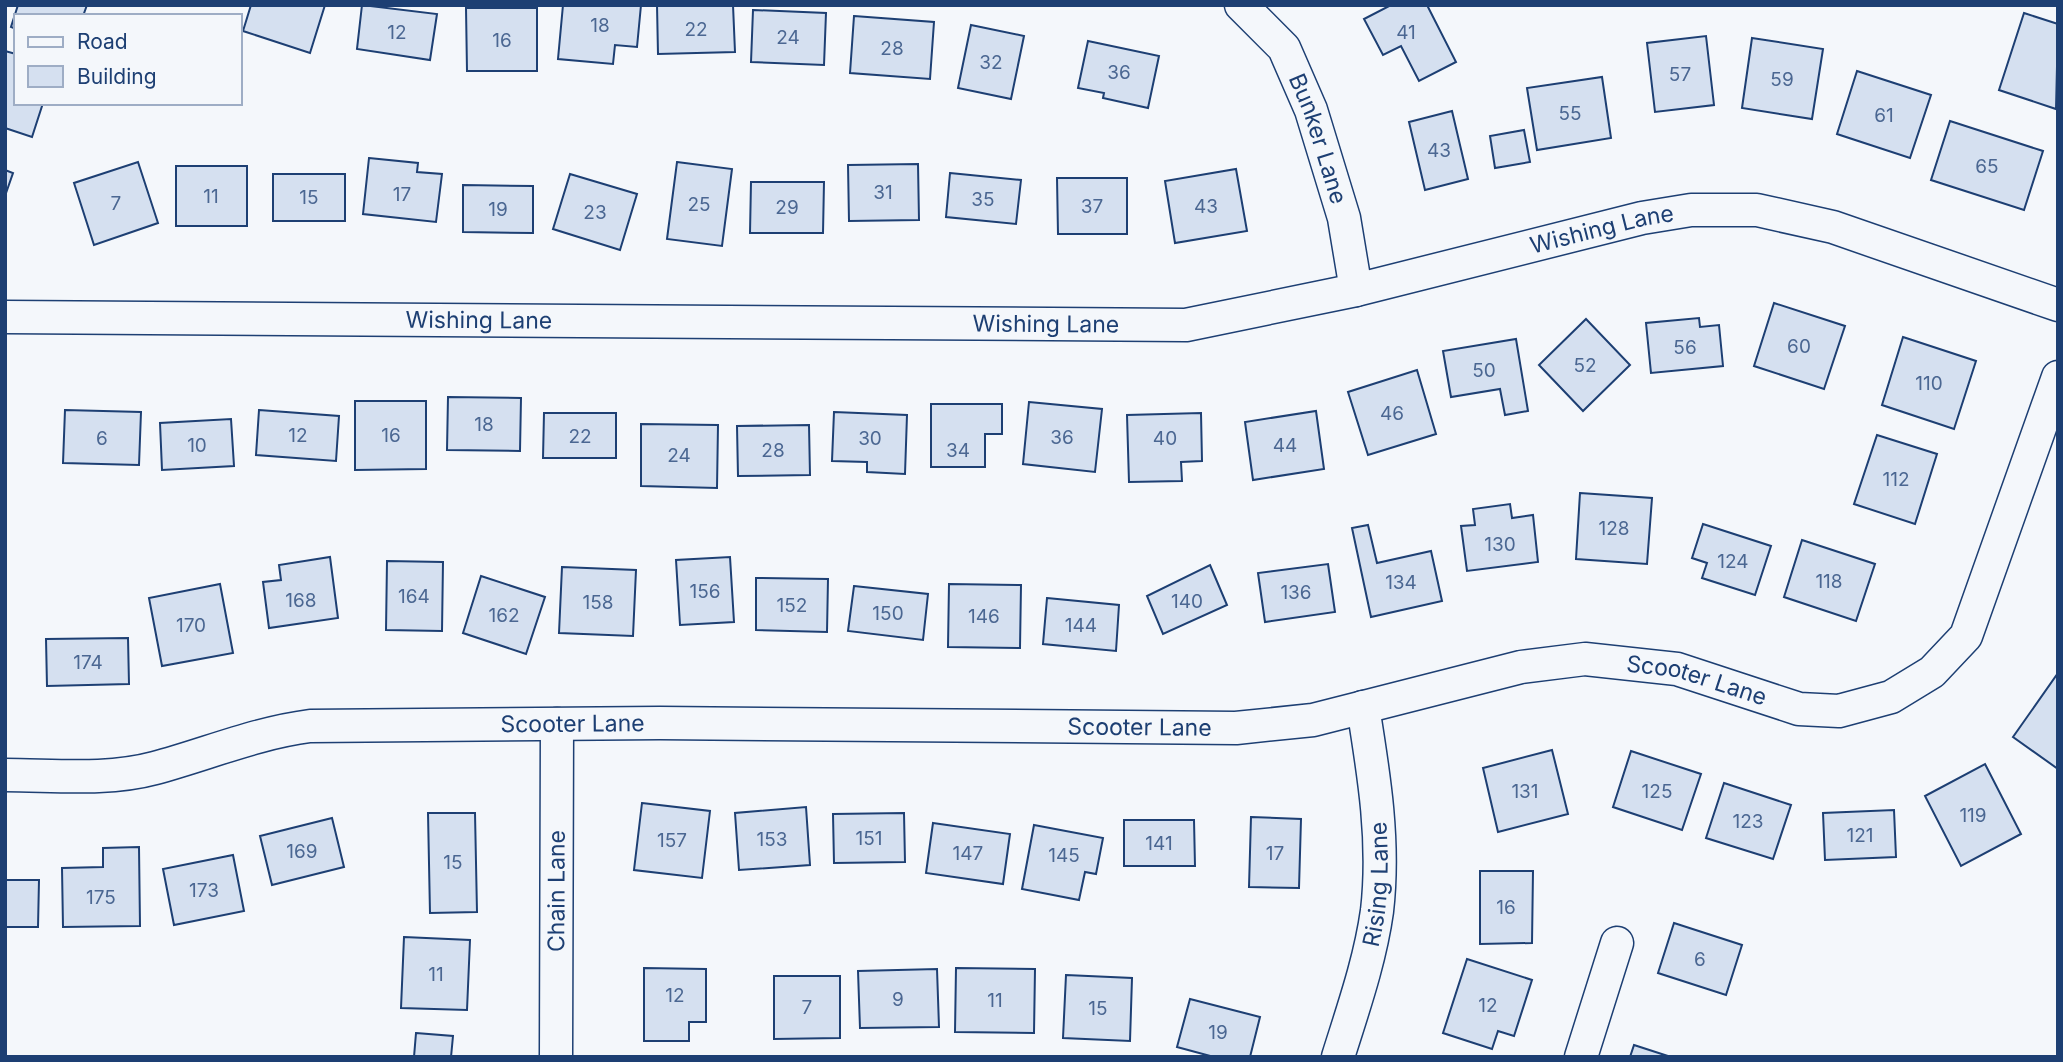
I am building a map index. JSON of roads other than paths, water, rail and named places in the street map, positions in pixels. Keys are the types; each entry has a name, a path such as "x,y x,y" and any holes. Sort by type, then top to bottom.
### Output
{"street":[{"name":"Bunker Lane","path":"1241,5 1284,48 1311,110 1344,218 1356,290"},
{"name":"Wishing Lane","path":"5,317 1186,325 1356,290 1642,218 1691,210 1757,210 1833,227 2058,305"},
{"name":"Scooter Lane","path":"5,775 111,776 153,769 255,736 310,726 557,724 1236,729 1313,720 1521,667 1585,659 1676,669 1799,709 1839,711 1891,697 1932,672 1966,636 2058,377"},
{"name":"Rising Lane","path":"1338,1057 1368,956 1377,912 1380,867 1378,806 1363,707"},
{"name":"Chain Lane","path":"556,1057 557,724"},
{"path":"1581,1057 1617,943"}]}
